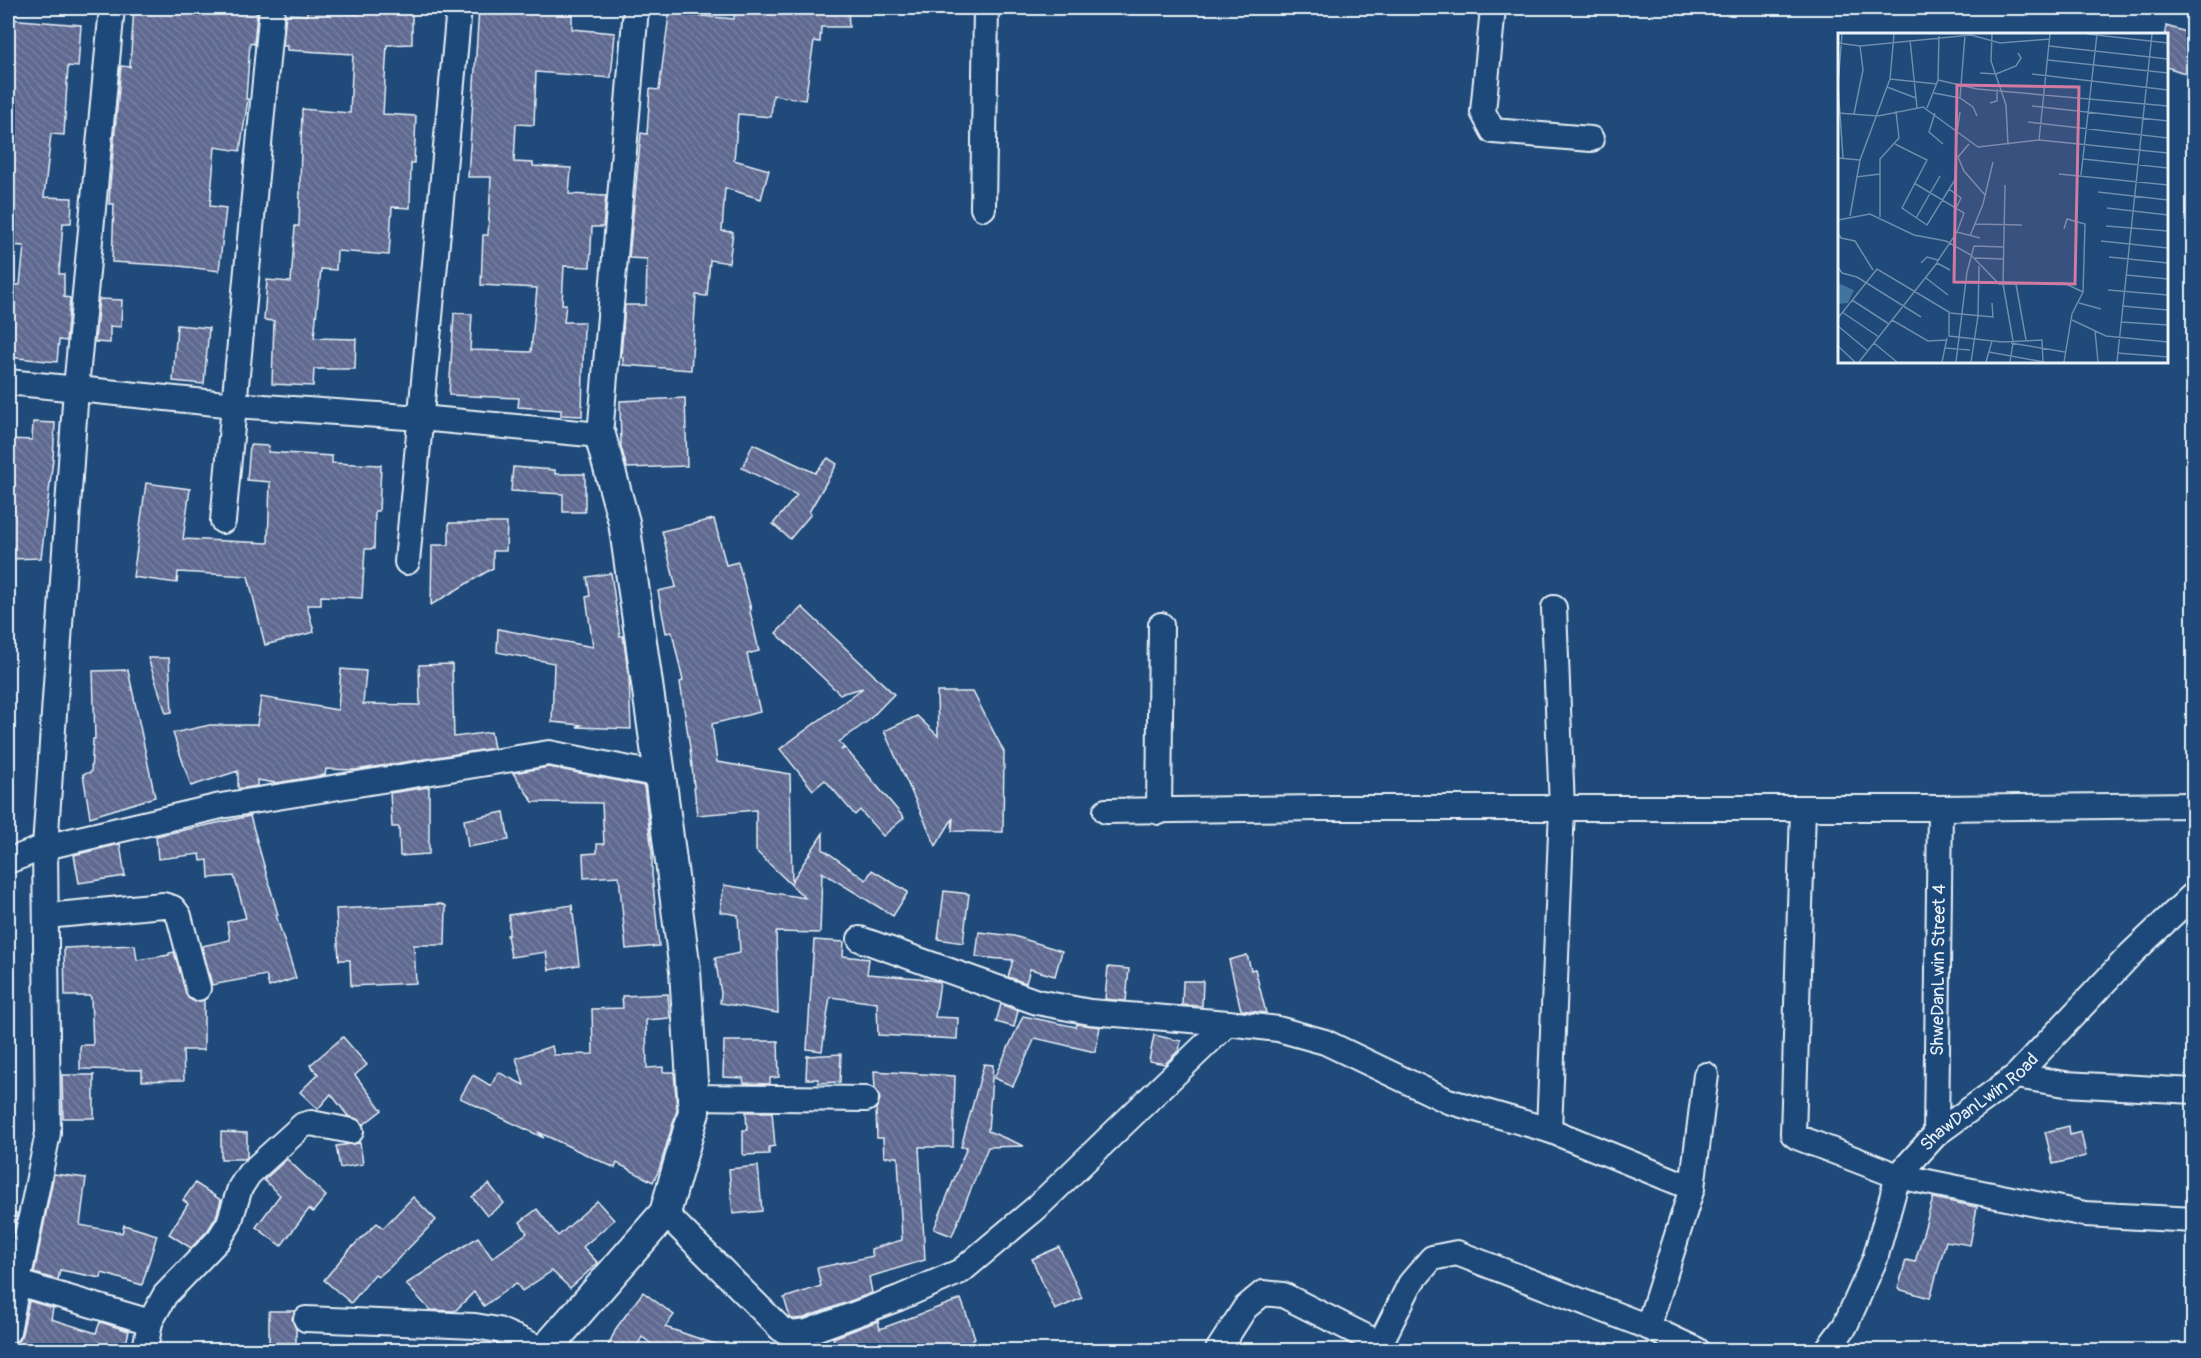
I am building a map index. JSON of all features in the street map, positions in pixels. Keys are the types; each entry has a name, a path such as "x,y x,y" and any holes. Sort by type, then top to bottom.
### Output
{"street":[{"path":"8,1331 13,1282 48,1133 45,847 76,388 112,8"},
{"path":"223,521 272,8"},
{"path":"406,562 459,8"},
{"path":"306,1319 475,1326 498,1330 545,1350 665,1213 694,1112 685,971 660,775 624,522 600,435 636,8"},
{"path":"983,208 986,8"},
{"path":"1493,8 1483,112 1493,131 1591,139"},
{"path":"8,382 235,405 421,418 600,435"},
{"path":"1549,1130 1562,808 1554,608"},
{"path":"1159,812 1161,625"},
{"path":"8,861 45,847 221,806 549,753 660,775"},
{"path":"1106,811 1318,808 1803,809 2193,805"},
{"name":"ShweDanLwin Street 4","path":"1936,1134 1940,808"},
{"path":"1803,809 1793,1134 1898,1176 2085,1214 2193,1220"},
{"name":"ShawDanLwin Road","path":"1827,1350 1845,1326 1875,1259 1898,1176 1936,1134 2016,1076 2130,955 2193,894"},
{"path":"46,916 163,905 173,908 179,916 198,987"},
{"path":"860,939 1037,1002 1090,1012 1278,1029 1325,1042 1448,1101 1549,1130 1692,1188"},
{"path":"665,1213 781,1329 792,1334 807,1332 898,1298 961,1271 1036,1208 1228,1023"},
{"path":"1648,1327 1692,1188 1706,1075"},
{"path":"2016,1076 2065,1084 2193,1090"},
{"path":"693,1097 866,1100"},
{"path":"145,1350 150,1322 165,1295 219,1239 229,1223 240,1188 249,1174 303,1125 311,1123 351,1131"},
{"path":"1218,1350 1245,1308 1263,1293 1283,1295 1378,1347 1410,1284 1432,1258 1457,1253 1648,1327 1696,1350"},
{"path":"13,1282 150,1322"}],"building":[{"path":"134,8 255,8 257,13 254,44 250,43 246,99 248,99 240,151 215,147 210,206 226,208 219,271 112,262 114,204 109,204 110,185 121,66 130,67"},
{"path":"357,8 410,8 412,10 412,44 387,45 383,114 416,116 414,163 411,163 410,208 392,207 389,255 337,251 336,270 321,269 314,338 356,339 355,369 314,369 313,386 272,384 274,321 264,320 267,280 291,282 295,226 299,226 302,109 350,113 353,54 287,50 287,46 283,46 286,14 307,15 307,10 357,14"},
{"path":"479,8 563,8 563,11 572,11 572,29 615,33 611,78 536,72 534,125 516,124 514,162 533,163 533,166 571,168 569,194 606,196 603,227 592,227 590,267 564,266 562,304 566,304 564,322 584,322 582,416 561,415 561,410 518,407 519,398 449,395 454,313 472,314 470,350 531,352 537,288 481,285 483,235 488,235 491,177 468,177"},
{"path":"670,8 691,8 691,15 734,19 735,8 848,8 849,27 821,27 820,42 814,41 805,100 773,95 771,117 738,114 734,160 769,170 761,199 725,188 722,231 733,232 729,263 710,260 707,296 696,295 691,370 623,365 623,357 621,357 625,305 646,305 647,259 629,258 641,133 647,134 650,89 659,90"},
{"path":"8,19 81,25 78,67 68,66 64,135 51,134 44,197 72,198 71,223 63,223 59,274 64,274 64,297 70,298 66,341 59,340 57,362 8,357 8,284 20,285 24,246 8,245"},
{"path":"2166,26 2193,34 2193,55 2188,74 2168,68 2168,33 2166,33"},
{"path":"99,299 122,300 121,327 110,326 110,343 95,342"},
{"path":"177,325 209,328 204,384 173,381"},
{"path":"685,398 687,466 627,468 621,447 620,401"},
{"path":"33,422 55,423 41,558 11,559 11,514 8,513 8,439 32,440"},
{"path":"753,444 815,473 828,458 837,464 809,512 811,514 790,539 773,524 797,495 742,468"},
{"path":"250,445 269,446 268,452 332,456 332,463 381,465 379,511 375,511 374,549 365,549 362,598 321,596 321,605 307,605 314,632 265,645 248,576 178,572 177,583 133,577 146,483 190,489 183,539 268,543 270,482 247,480"},
{"path":"513,467 555,470 555,474 585,474 585,512 563,512 563,494 511,491"},
{"path":"714,519 726,565 738,562 751,609 749,607 759,651 747,654 760,712 712,724 717,762 790,774 792,881 823,833 823,849 866,880 872,870 908,892 893,916 822,872 820,933 776,932 778,1013 720,1003 721,993 715,958 740,953 738,915 720,912 724,885 805,898 756,851 756,810 697,815 680,682 683,681 672,632 666,633 658,591 676,587 662,531"},
{"path":"449,523 507,523 506,551 493,551 493,568 431,605 432,545 449,545"},
{"path":"611,573 629,678 631,729 577,727 581,725 552,722 554,663 497,652 498,629 593,647 586,597 590,596 587,577"},
{"path":"802,607 894,694 868,721 839,742 844,747 841,750 845,748 904,818 883,836 860,810 855,815 825,780 813,790 780,749 863,688 840,694 776,633"},
{"path":"148,658 169,658 172,712 166,713"},
{"path":"452,664 454,737 491,732 494,748 355,770 326,769 325,775 276,783 257,780 257,786 245,788 238,788 238,771 191,786 173,733 210,725 257,725 261,697 338,710 341,669 366,671 363,704 420,705 419,665"},
{"path":"128,670 155,797 90,817 83,774 91,772 93,739 95,739 93,671"},
{"path":"937,692 973,692 1004,752 1003,832 952,831 953,818 936,846 884,731 917,716 938,736"},
{"path":"549,767 644,786 652,852 659,946 626,949 619,876 584,878 583,854 597,853 597,844 604,844 602,803 533,802 513,773"},
{"path":"429,787 429,854 400,856 399,827 392,827 390,793"},
{"path":"504,812 509,840 468,847 464,820"},
{"path":"250,816 278,915 276,915 296,978 269,987 266,975 212,985 202,946 230,940 227,922 246,918 234,876 209,878 208,860 201,861 200,854 158,859 156,836"},
{"path":"120,844 125,876 79,883 74,855"},
{"path":"944,891 969,894 963,943 938,939"},
{"path":"441,904 446,906 445,945 414,945 416,983 351,986 350,960 339,960 336,909"},
{"path":"572,905 579,965 549,970 546,952 511,957 507,935 509,935 509,915"},
{"path":"979,932 1014,936 1062,951 1055,976 1030,969 1026,983 1008,977 1013,960 976,957"},
{"path":"814,940 844,942 843,956 869,959 867,974 940,982 935,1017 958,1018 957,1039 878,1035 877,1003 830,997 822,1051 807,1049"},
{"path":"135,945 137,960 169,955 174,952 188,998 195,1002 204,1000 204,1050 183,1050 184,1080 142,1081 142,1070 80,1069 80,1045 93,1045 91,998 90,996 65,996 64,948"},
{"path":"1247,955 1251,970 1255,969 1266,1013 1241,1010 1229,960"},
{"path":"1108,967 1129,969 1126,1001 1105,999"},
{"path":"1183,981 1203,981 1202,1006 1182,1005"},
{"path":"668,994 670,1018 646,1020 647,1068 663,1067 663,1072 674,1072 677,1110 659,1170 653,1182 617,1163 615,1168 538,1132 544,1138 460,1098 473,1075 491,1086 498,1072 524,1085 516,1058 552,1046 554,1055 593,1054 592,1009 623,1008 622,996"},
{"path":"1001,1004 1018,1011 1014,1027 996,1022"},
{"path":"1023,1016 1076,1027 1077,1024 1100,1027 1095,1052 1035,1038 1013,1086 994,1078"},
{"path":"1154,1035 1181,1041 1179,1050 1165,1064 1149,1061"},
{"path":"343,1037 367,1065 355,1075 382,1110 363,1125 360,1120 348,1116 331,1094 318,1109 300,1092 318,1074 310,1065"},
{"path":"724,1041 778,1041 779,1077 770,1078 770,1084 744,1083 743,1078 723,1077"},
{"path":"841,1054 840,1082 818,1083 818,1079 806,1079 807,1056"},
{"path":"984,1064 993,1065 988,1131 1024,1146 988,1147 952,1236 934,1229 967,1147 961,1147"},
{"path":"874,1071 955,1076 953,1147 919,1147 925,1260 869,1277 872,1293 804,1318 790,1318 784,1298 821,1286 817,1268 873,1256 871,1249 902,1240 898,1157 884,1157 883,1138 877,1138 876,1109 880,1099 875,1088"},
{"path":"62,1075 94,1075 94,1118 63,1118"},
{"path":"746,1112 772,1112 775,1146 769,1147 769,1154 743,1155 743,1130 747,1130"},
{"path":"2069,1126 2070,1135 2081,1132 2086,1156 2053,1164 2045,1132"},
{"path":"221,1132 247,1133 247,1157 221,1159"},
{"path":"360,1143 363,1164 340,1168 336,1146"},
{"path":"287,1159 326,1196 313,1212 309,1209 281,1246 256,1227 280,1195 264,1180"},
{"path":"758,1166 762,1211 733,1214 729,1169"},
{"path":"54,1174 86,1178 80,1225 122,1233 124,1225 157,1235 142,1285 102,1273 101,1278 60,1270 58,1280 34,1273"},
{"path":"195,1183 221,1200 216,1217 208,1230 191,1248 169,1234 188,1204 183,1200"},
{"path":"489,1184 504,1203 487,1216 472,1197"},
{"path":"413,1197 436,1220 390,1267 378,1277 375,1274 351,1303 324,1280 347,1252 377,1223 383,1228"},
{"path":"1933,1198 1977,1207 1970,1245 1946,1241 1930,1298 1898,1289 1906,1260 1915,1262"},
{"path":"597,1201 614,1220 583,1247 598,1263 570,1288 552,1271 522,1291 516,1283 484,1306 474,1292 455,1311 430,1310 406,1284 478,1237 492,1258 527,1233 520,1222 537,1209 558,1236"},
{"path":"8,1213 17,1213 12,1240 8,1240"},
{"path":"1059,1247 1082,1298 1055,1310 1032,1259"},
{"path":"643,1292 674,1315 665,1327 724,1347 723,1350 660,1350 642,1337 635,1350 606,1350 617,1327"},
{"path":"961,1299 977,1350 830,1350 836,1347 833,1338 878,1321 880,1329"},
{"path":"29,1301 53,1308 51,1319 96,1333 100,1322 129,1331 126,1343 132,1344 131,1350 12,1350 13,1344 22,1334"},
{"path":"269,1311 295,1311 292,1319 296,1329 296,1343 269,1343"}]}
